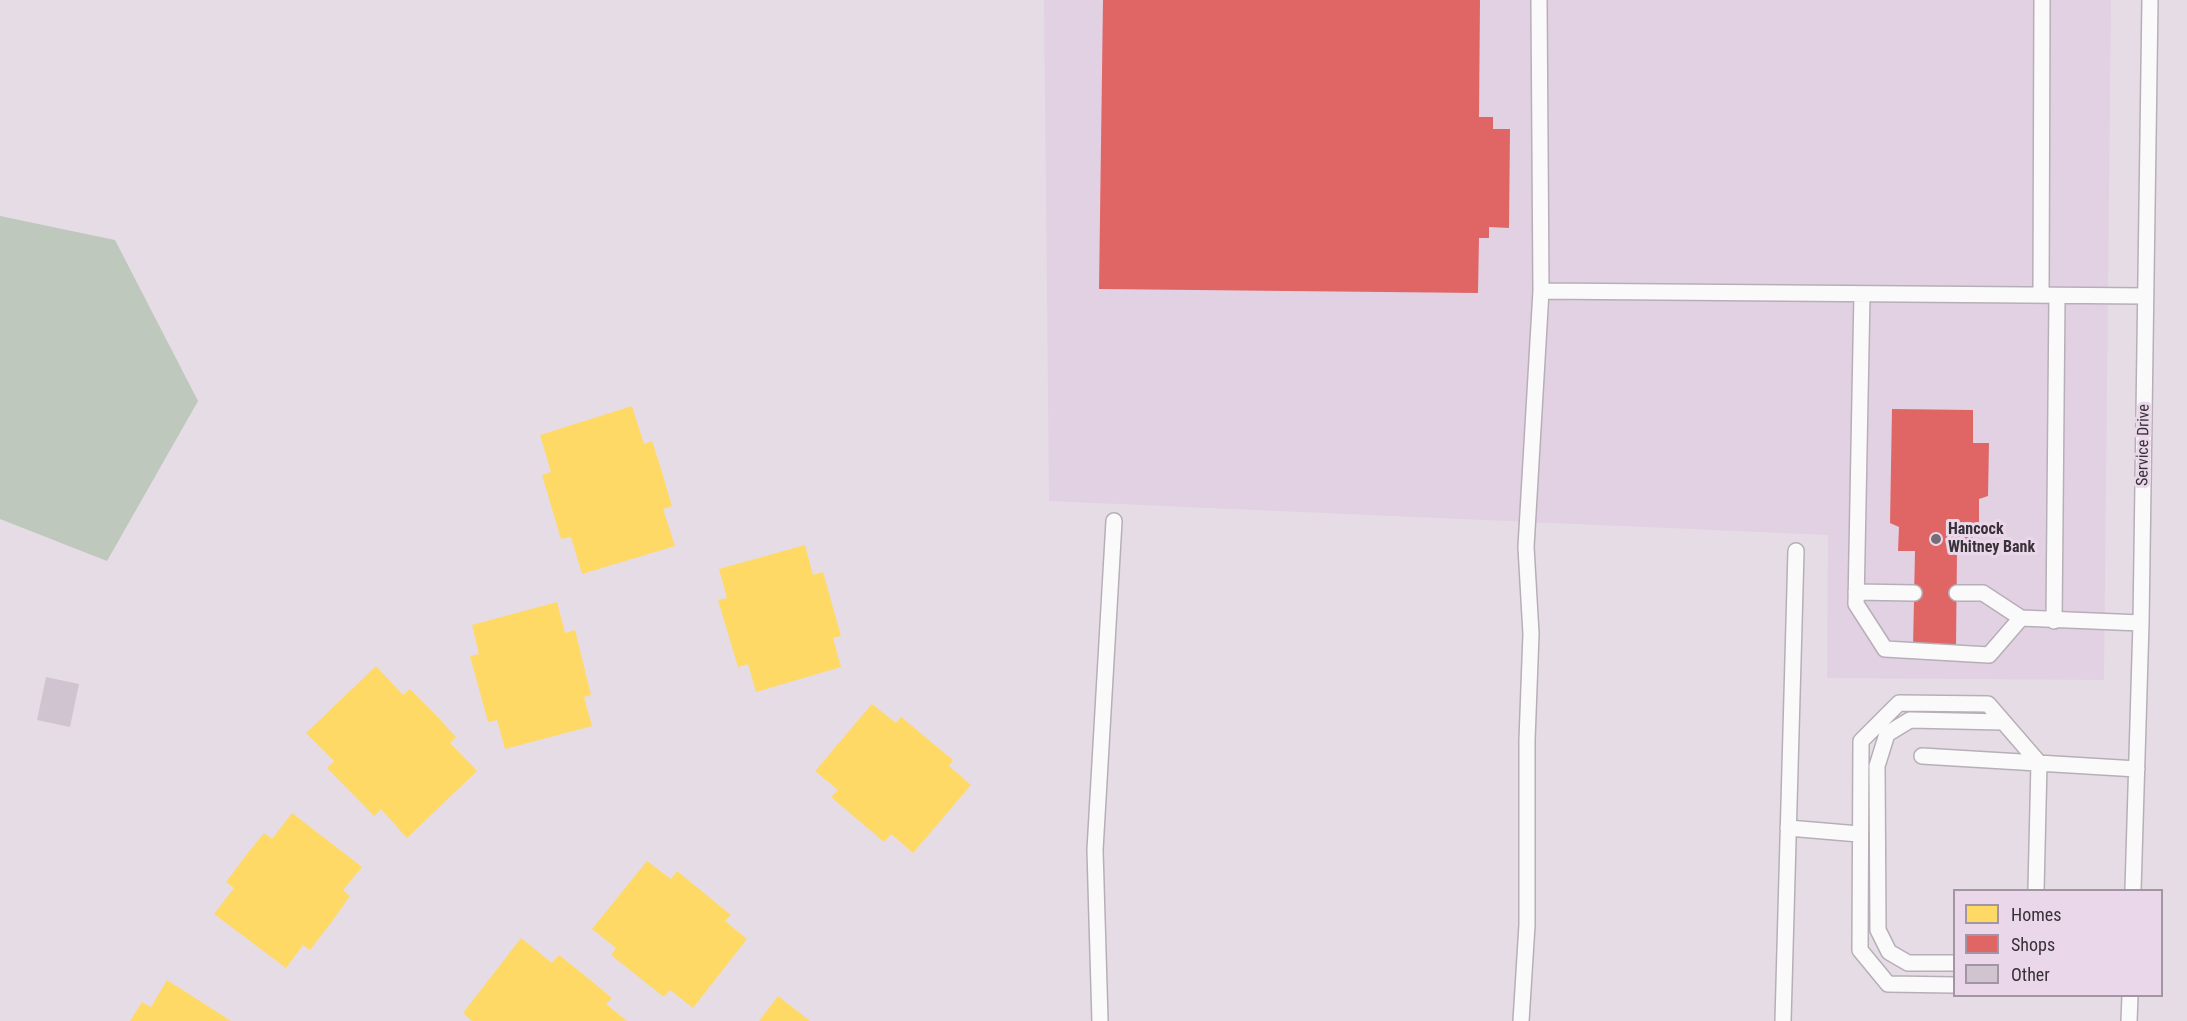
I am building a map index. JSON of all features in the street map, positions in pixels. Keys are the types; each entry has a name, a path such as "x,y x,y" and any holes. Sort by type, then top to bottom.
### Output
{"lane":[{"path":"1521,1021 1527,925 1527,740 1531,634 1526,547 1541,291 1539,0"},
{"path":"2041,296 2042,0"},
{"name":"Service Drive","path":"2133,889 2141,623 2150,0"},
{"path":"1541,291 2146,296"},
{"path":"1862,294 1856,604 1885,649 1989,655 2021,618"},
{"path":"2054,621 2057,296"},
{"path":"1100,1021 1095,850 1114,520"},
{"path":"1783,1021 1796,551"},
{"path":"1856,592 1914,593"},
{"path":"1957,592 1983,593 2021,618 2141,623"},
{"path":"1953,985 1888,984 1860,950 1861,741 1899,703 1988,704 2039,763 2036,889"},
{"path":"1953,963 1908,963 1888,952 1878,930 1877,766 1887,734 1910,720 2003,722"},
{"path":"1922,756 2137,769"},
{"path":"1788,828 1859,834"},
{"path":"2129,1021 2130,997"}],"shaded area":[{"path":"1044,0 2111,0 2104,680 1827,678 1828,535 1049,501"},
{"path":"0,216 115,240 198,401 107,561 0,519"}],"building: Homes":[{"path":"632,406 644,444 652,441 661,469 672,506 663,509 675,546 582,574 571,537 561,539 542,475 551,472 540,435"},
{"path":"805,545 813,575 823,572 841,636 833,638 841,667 756,692 748,664 738,667 718,600 727,598 719,569"},
{"path":"557,602 565,633 575,630 591,695 584,697 592,726 505,749 497,720 488,722 470,656 479,654 472,625"},
{"path":"376,666 403,695 410,689 433,712 456,737 450,743 477,771 407,838 381,809 374,816 327,768 334,761 306,733"},
{"path":"872,704 896,723 901,717 953,760 949,766 971,785 913,853 891,834 884,842 831,797 838,790 815,771"},
{"path":"292,813 362,867 343,890 350,896 333,920 310,950 303,945 286,968 214,914 234,888 226,882 247,854 264,833 272,839"},
{"path":"647,861 671,879 677,871 731,915 725,921 747,939 693,1008 670,990 664,997 611,955 616,948 592,929"},
{"path":"521,938 552,963 559,955 612,998 606,1004 627,1021 472,1021 463,1013"},
{"path":"167,980 231,1021 130,1021 142,1002 151,1007"},
{"path":"778,996 810,1021 759,1021"}],"building: Shops":[{"path":"1103,0 1480,0 1479,117 1493,117 1493,129 1510,129 1509,228 1489,227 1489,238 1479,238 1478,293 1099,289"},
{"name":"Hancock Whitney Bank","path":"1892,409 1973,410 1973,443 1989,443 1988,496 1979,499 1979,527 1973,527 1972,551 1957,551 1956,647 1913,647 1915,551 1898,551 1899,527 1890,523"}],"building: Other":[{"path":"46,677 79,684 70,727 37,720"}],"place":[{"name":"Hancock Whitney Bank","path":"1936,539"}]}
